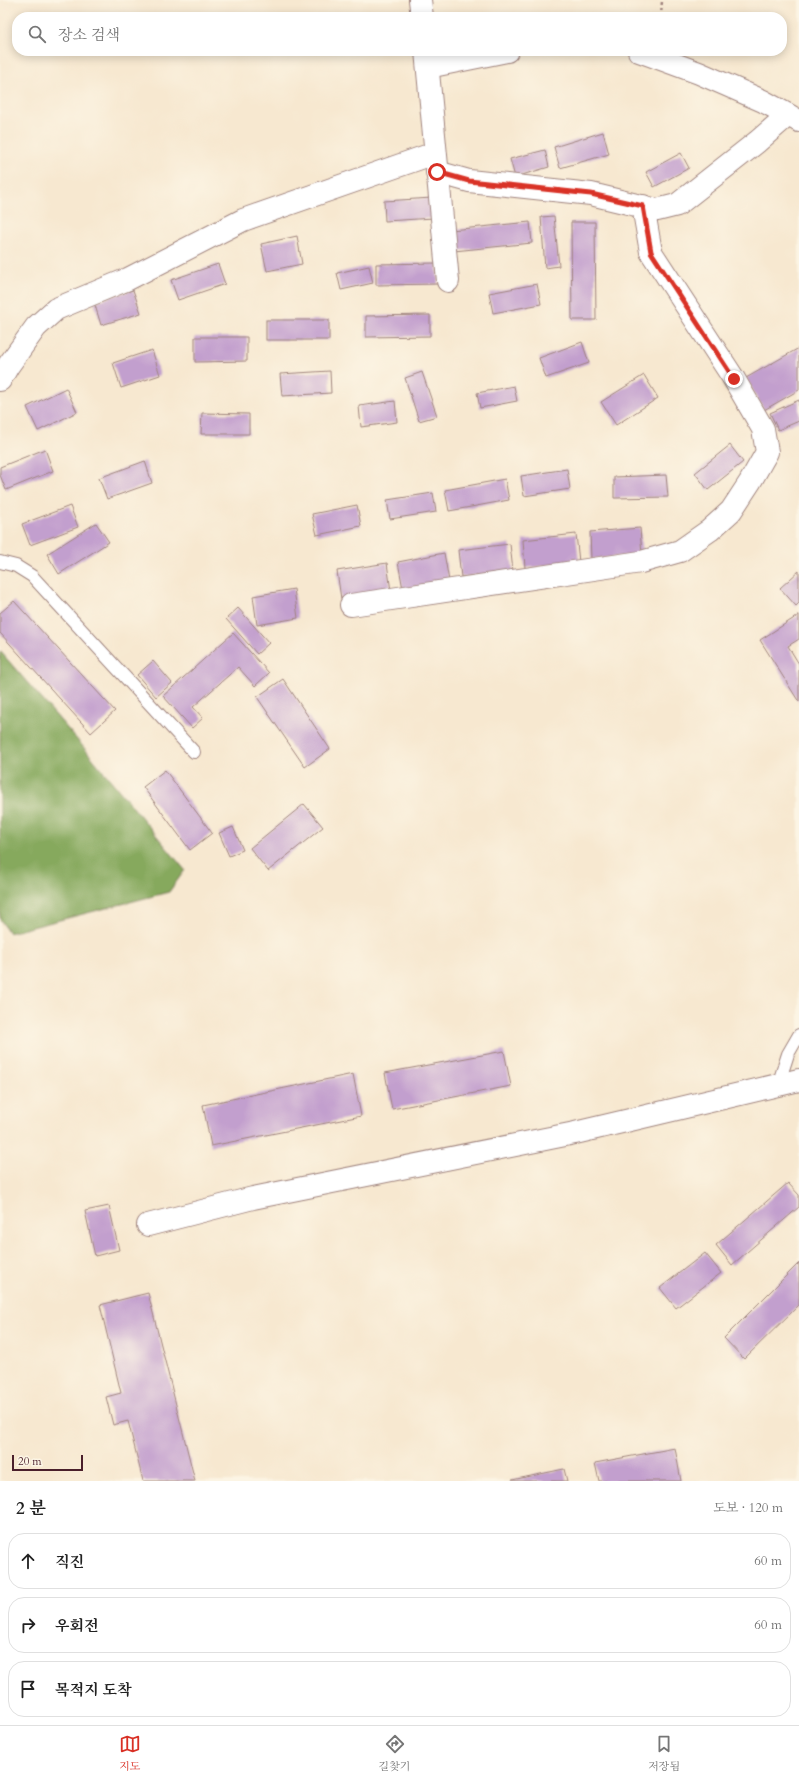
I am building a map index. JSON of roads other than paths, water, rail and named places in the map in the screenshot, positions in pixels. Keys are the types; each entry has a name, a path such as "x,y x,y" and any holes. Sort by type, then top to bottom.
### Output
{"street":[{"path":"420,0 421,12"},
{"path":"448,281 427,59 457,56"},
{"path":"0,380 36,326 56,309 128,279 243,220 436,163 469,181 591,194 657,210 677,205 757,142 793,118 699,73 653,56"},
{"path":"351,605 641,562 680,551 710,530 731,511 767,452 763,429 734,379 651,252 643,206"},
{"path":"148,1225 252,1198 575,1133 799,1080"}],"lane":[{"path":"0,562 16,566 32,576 194,752"},
{"path":"778,1085 788,1054 799,1035"}]}
